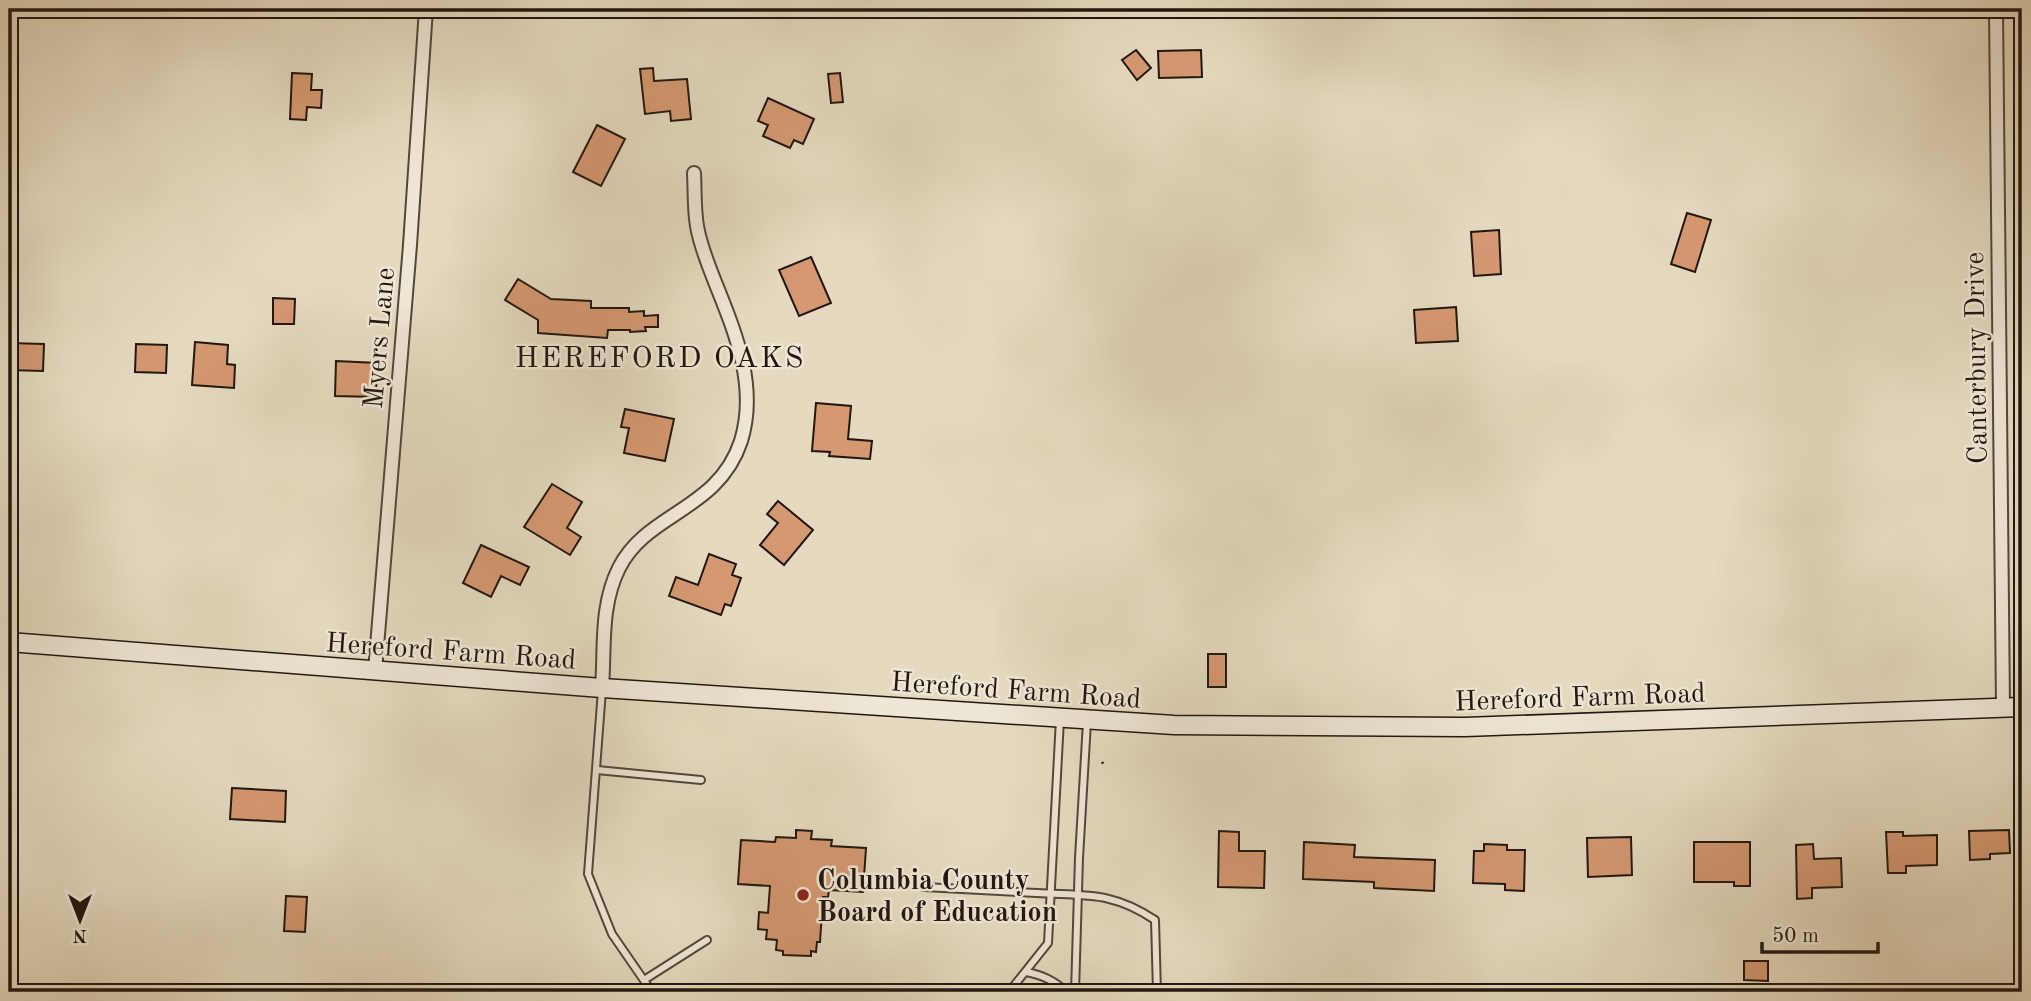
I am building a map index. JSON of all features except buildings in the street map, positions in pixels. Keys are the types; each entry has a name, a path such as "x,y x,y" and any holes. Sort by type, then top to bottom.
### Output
{"street":[{"name":"Myers Lane","path":"375,671 410,245 426,9"},
{"name":"Canterbury Drive","path":"1996,9 2003,707"},
{"path":"602,688 605,612 620,566 632,548 654,529 709,491 726,472 740,441 748,407 743,361 697,227 694,173"},
{"name":"Hereford Farm Road","path":"9,642 602,688 1174,725 1465,727 2022,707"}],"lane":[{"path":"602,688 588,874 612,934 653,992"},
{"path":"1009,992 1048,943 1060,717"},
{"path":"1075,992 1087,719"},
{"path":"597,771 701,780"},
{"path":"924,887 1049,894 1078,893 1099,895 1135,907 1155,920 1157,992"},
{"path":"645,980 707,940"},
{"path":"1026,972 1041,975 1066,992"}],"place":[{"name":"Columbia County Board of Education","path":"803,895"}],"district":[{"name":"HEREFORD OAKS","path":"660,357"}]}
